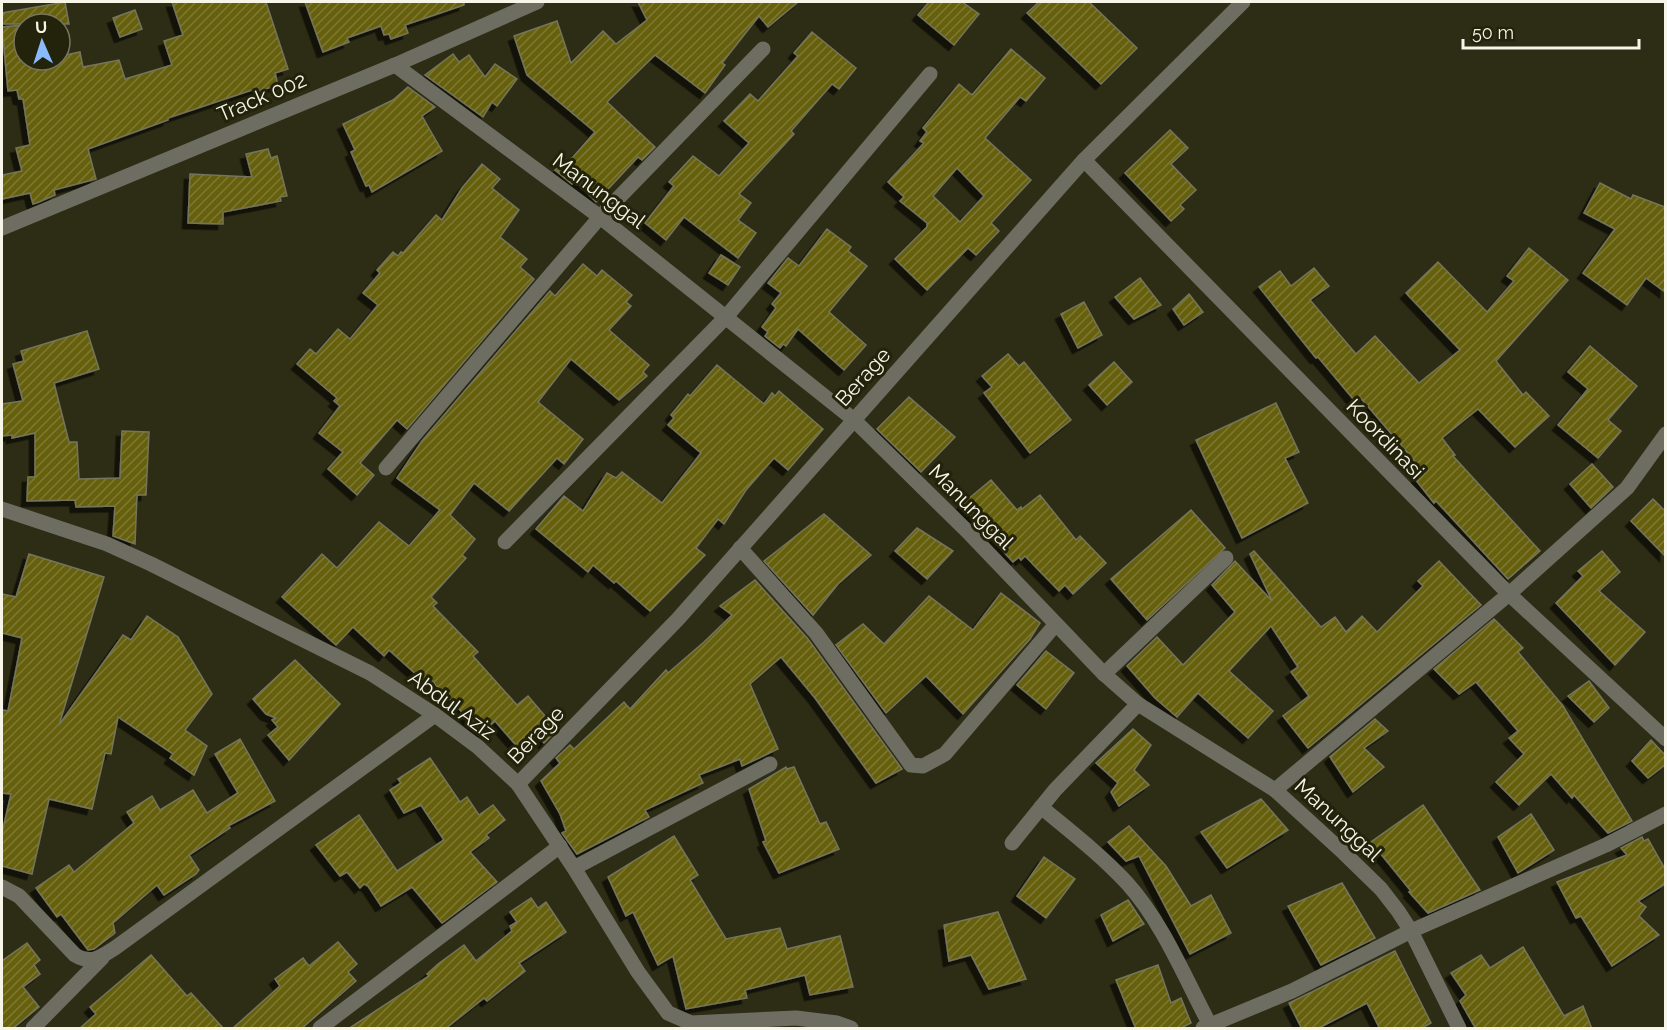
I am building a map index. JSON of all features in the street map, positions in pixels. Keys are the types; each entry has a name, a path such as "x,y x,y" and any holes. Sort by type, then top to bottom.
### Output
{"street":[{"name":"Track 002","path":"2,228 395,64 537,2"},
{"name":"Berage","path":"518,784 678,620 853,418 1083,160 1243,2"},
{"path":"386,468 600,218 763,49"},
{"name":"Manunggal","path":"395,64 600,218 853,418 970,534 1104,674 1138,704 1275,790 1381,889 1411,931 1459,1029"},
{"path":"505,542 726,317 930,74"},
{"name":"Koordinasi","path":"1083,160 1509,594 1665,739"},
{"path":"1275,790 1509,594 1627,488 1665,434"},
{"name":"Abdul Aziz","path":"2,509 107,544 370,673 435,715 478,747 518,784 560,846 638,972 668,1013 691,1023 796,1018 837,1023 851,1029"},
{"path":"740,548 816,633 911,765 923,766 945,754 1056,624"},
{"path":"1104,674 1226,558"},
{"path":"1012,843 1041,807 1138,704"},
{"path":"33,1029 106,954 435,715"},
{"path":"574,868 770,764"},
{"path":"1041,807 1101,857 1137,895 1155,922 1206,1027 1292,991 1411,931 1606,845 1665,814"},
{"path":"320,1029 560,846"},
{"path":"2,887 19,896 75,955 87,961 106,954"}],"building":[{"path":"65,2 67,12 12,12 12,24 2,24 2,13"},
{"path":"172,2 266,2 288,69 275,73 278,85 259,91 258,88 168,118 168,120 88,149 96,179 54,190 55,195 33,204 30,193 2,199 2,175 22,171 16,148 30,145 23,99 19,99 17,90 8,91 2,27 12,26 12,72 72,72 72,54 80,52 83,67 119,60 125,79 172,65 164,41 183,35"},
{"path":"305,2 464,2 464,5 405,25 408,33 391,39 389,34 384,35 381,26 347,38 349,42 323,52"},
{"path":"638,2 798,2 768,27 759,16 722,63 725,65 705,93 655,55 607,102 655,147 642,160 638,157 596,202 576,181 572,184 555,170 573,157 595,132 527,75 514,36 557,21 571,63 603,31 616,44 647,20"},
{"path":"929,2 962,2 979,14 954,45 918,15"},
{"path":"1039,2 1089,2 1137,48 1101,84 1027,13"},
{"path":"135,10 142,29 120,37 113,18"},
{"path":"812,32 856,68 839,89 832,84 791,131 794,134 739,194 751,203 738,220 756,233 738,258 684,217 666,240 645,223 674,186 669,182 693,156 719,176 749,143 724,121 750,94 758,101 798,56 794,53"},
{"path":"1011,49 1045,78 1026,101 1020,97 985,138 1031,180 991,223 999,231 976,255 968,248 927,290 895,259 927,227 927,223 900,201 904,197 888,182 924,143 920,141 927,132 923,128 959,84 972,95","holes":["957,168 984,196 960,222 933,196"]},
{"path":"453,54 459,62 469,55 485,77 495,64 517,79 497,106 492,102 483,117 425,75"},
{"path":"408,87 435,107 422,116 442,151 372,192 369,185 366,186 351,152 355,150 343,124 393,100"},
{"path":"1170,130 1188,148 1171,164 1196,190 1180,205 1184,209 1171,221 1125,173"},
{"path":"268,149 271,158 277,156 287,196 280,197 281,201 223,212 223,224 188,223 190,174 252,177 246,154"},
{"path":"482,164 500,179 492,188 519,210 500,237 527,259 520,267 534,279 407,429 397,420 360,463 374,475 357,495 328,469 343,452 319,433 340,406 334,401 337,398 297,364 310,349 316,354 338,329 350,339 378,305 363,293 380,273 377,270 393,252 398,256 401,252 403,253 436,215 442,220 462,188"},
{"path":"1600,183 1631,199 1633,195 1665,207 1665,292 1646,278 1627,305 1583,273 1615,229 1584,213"},
{"path":"827,229 851,247 848,251 867,266 829,312 866,345 844,370 798,329 786,346 783,344 780,348 765,336 768,332 762,327 776,308 772,304 781,293 768,283 788,258 799,266"},
{"path":"1529,248 1568,280 1496,361 1523,395 1526,392 1549,416 1515,447 1478,409 1442,438 1455,455 1453,456 1540,551 1508,579 1436,501 1434,503 1415,479 1424,472 1359,396 1354,400 1318,357 1316,358 1259,287 1280,271 1291,286 1314,268 1329,286 1310,300 1356,354 1375,336 1419,383 1460,350 1406,293 1438,262 1487,312 1514,281 1507,276"},
{"path":"721,255 740,267 728,285 709,273"},
{"path":"583,264 597,276 602,270 632,295 626,302 631,306 609,330 649,365 643,372 647,376 619,400 571,359 538,402 583,439 564,464 557,458 509,511 474,483 450,515 475,539 462,555 466,558 431,597 437,603 433,606 478,652 473,656 517,705 528,696 557,730 544,743 538,736 521,751 495,721 482,733 432,681 428,685 389,650 384,656 353,627 336,645 282,597 322,554 337,568 379,522 409,546 440,510 397,478 422,441 550,291 555,296"},
{"path":"1140,278 1161,305 1134,319 1115,297"},
{"path":"1189,294 1203,312 1184,325 1173,309"},
{"path":"1084,302 1102,335 1078,348 1061,314"},
{"path":"87,331 99,369 54,383 69,442 77,442 79,479 120,478 122,431 149,432 146,495 137,495 135,544 113,536 115,506 76,507 75,500 27,501 28,477 35,477 35,433 12,438 12,435 2,436 2,404 23,401 13,364 24,361 21,351"},
{"path":"1590,346 1637,386 1608,420 1621,431 1598,458 1558,425 1588,389 1568,372"},
{"path":"1008,354 1019,366 1024,362 1071,420 1030,453 984,393 992,387 982,376"},
{"path":"1114,362 1132,382 1107,405 1089,385"},
{"path":"717,365 764,404 772,393 775,396 779,391 823,429 788,470 774,458 746,490 724,524 718,519 696,548 705,555 650,611 616,581 614,583 593,565 588,572 536,529 564,496 583,511 607,473 616,478 622,472 662,503 701,453 668,425 674,418 671,415"},
{"path":"909,397 955,437 921,472 877,429"},
{"path":"1276,403 1299,452 1285,458 1308,503 1242,538 1196,440"},
{"path":"1592,464 1613,487 1591,508 1570,484"},
{"path":"991,480 1017,510 1021,507 1022,509 1040,495 1076,540 1080,536 1106,563 1073,594 1065,585 1059,591 1025,556 1013,562 961,505"},
{"path":"1653,499 1665,511 1665,556 1631,521"},
{"path":"1191,510 1225,548 1147,620 1111,579"},
{"path":"824,514 871,555 838,584 813,615 764,561"},
{"path":"917,528 953,551 927,579 895,551"},
{"path":"1254,551 1321,627 1335,617 1346,632 1362,616 1377,632 1423,586 1418,581 1439,561 1481,605 1308,748 1283,716 1309,696 1291,672 1298,667 1271,626 1229,671 1273,711 1248,738 1198,693 1177,717 1155,698 1127,666 1157,637 1183,665 1235,612 1212,585 1235,561 1272,601 1250,554"},
{"path":"1602,551 1620,572 1599,591 1645,632 1615,665 1556,603 1583,576 1578,571"},
{"path":"29,554 104,577 59,725 123,635 131,640 147,616 178,637 212,694 185,730 207,746 194,775 170,758 173,754 118,717 111,754 105,753 92,809 49,799 32,874 2,866 2,833 11,794 2,793 2,710 8,711 22,638 2,633 2,594 16,597"},
{"path":"755,580 808,639 902,769 876,783 815,698 781,657 750,684 778,749 742,766 740,759 699,775 703,783 645,810 649,817 577,854 562,833 566,831 560,814 541,781 560,763 556,758 570,745 574,749 624,702 630,709 666,670 668,673 704,642 732,615 720,606"},
{"path":"1001,593 1040,623 1030,639 963,714 926,676 886,713 836,645 863,624 884,644 929,596 973,630"},
{"path":"1494,619 1523,648 1518,652 1563,706 1632,821 1608,833 1574,795 1572,798 1551,774 1519,805 1496,782 1524,754 1509,738 1518,731 1476,682 1459,694 1434,669"},
{"path":"1046,651 1074,673 1046,709 1017,685"},
{"path":"295,660 340,704 289,760 268,735 278,727 272,720 276,718 266,714 253,699"},
{"path":"1589,681 1609,708 1594,722 1568,696"},
{"path":"1375,719 1388,731 1364,748 1384,767 1353,792 1330,757"},
{"path":"1133,729 1151,745 1134,770 1149,785 1119,806 1111,792 1118,783 1096,763"},
{"path":"240,739 275,801 228,826 230,828 189,855 199,870 196,874 164,895 157,885 113,923 115,933 94,949 88,950 61,914 57,917 36,888 69,865 74,872 134,823 127,812 152,796 160,810 193,790 207,813 238,793 215,754"},
{"path":"1651,740 1665,755 1665,765 1648,778 1632,761"},
{"path":"430,758 460,802 467,797 479,815 493,805 505,820 486,835 489,838 470,852 497,882 442,923 412,887 381,906 368,886 364,884 360,888 347,872 340,876 316,845 359,815 397,871 444,840 421,805 404,813 390,790 401,783 398,779"},
{"path":"786,767 787,769 794,767 820,824 826,822 839,849 779,873 763,842 766,841 749,789"},
{"path":"1261,799 1288,830 1227,868 1201,832"},
{"path":"1423,805 1480,890 1428,913 1371,842"},
{"path":"1531,814 1554,850 1518,873 1498,837"},
{"path":"1129,826 1166,866 1191,906 1211,895 1231,933 1190,954 1139,856 1126,861 1108,842"},
{"path":"674,836 698,875 690,880 726,939 780,928 787,949 840,936 853,987 810,995 805,975 745,990 747,998 686,1009 673,956 658,965 633,912 626,916 608,877"},
{"path":"1642,837 1644,841 1648,839 1665,869 1665,884 1638,901 1646,907 1639,916 1659,935 1612,966 1581,916 1576,918 1557,882 1627,855 1621,848"},
{"path":"1044,857 1075,879 1046,918 1017,896"},
{"path":"1342,883 1375,938 1321,965 1288,906"},
{"path":"531,898 538,908 546,902 566,932 519,963 525,971 487,1001 484,998 445,1029 348,1029 429,976 427,974 438,964 464,945 476,961 512,931 510,926 517,922 510,912"},
{"path":"1128,900 1144,924 1113,941 1101,915"},
{"path":"998,912 1026,979 989,989 971,955 949,961 944,925"},
{"path":"338,942 357,964 348,972 356,981 301,1029 232,1029 280,986 275,979 303,958 309,966"},
{"path":"27,943 40,960 34,965 40,974 23,987 39,1007 12,1029 2,1029 2,961"},
{"path":"1523,947 1564,1016 1583,1006 1592,1029 1476,1029 1460,1001 1466,995 1451,973 1481,955 1490,968"},
{"path":"1395,951 1431,1023 1420,1029 1380,1029 1367,1003 1317,1029 1302,1029 1289,1003"},
{"path":"151,955 187,996 191,993 224,1029 79,1029 96,1014 90,1007"},
{"path":"1158,965 1171,1003 1181,998 1191,1023 1179,1029 1136,1029 1116,980"}]}
